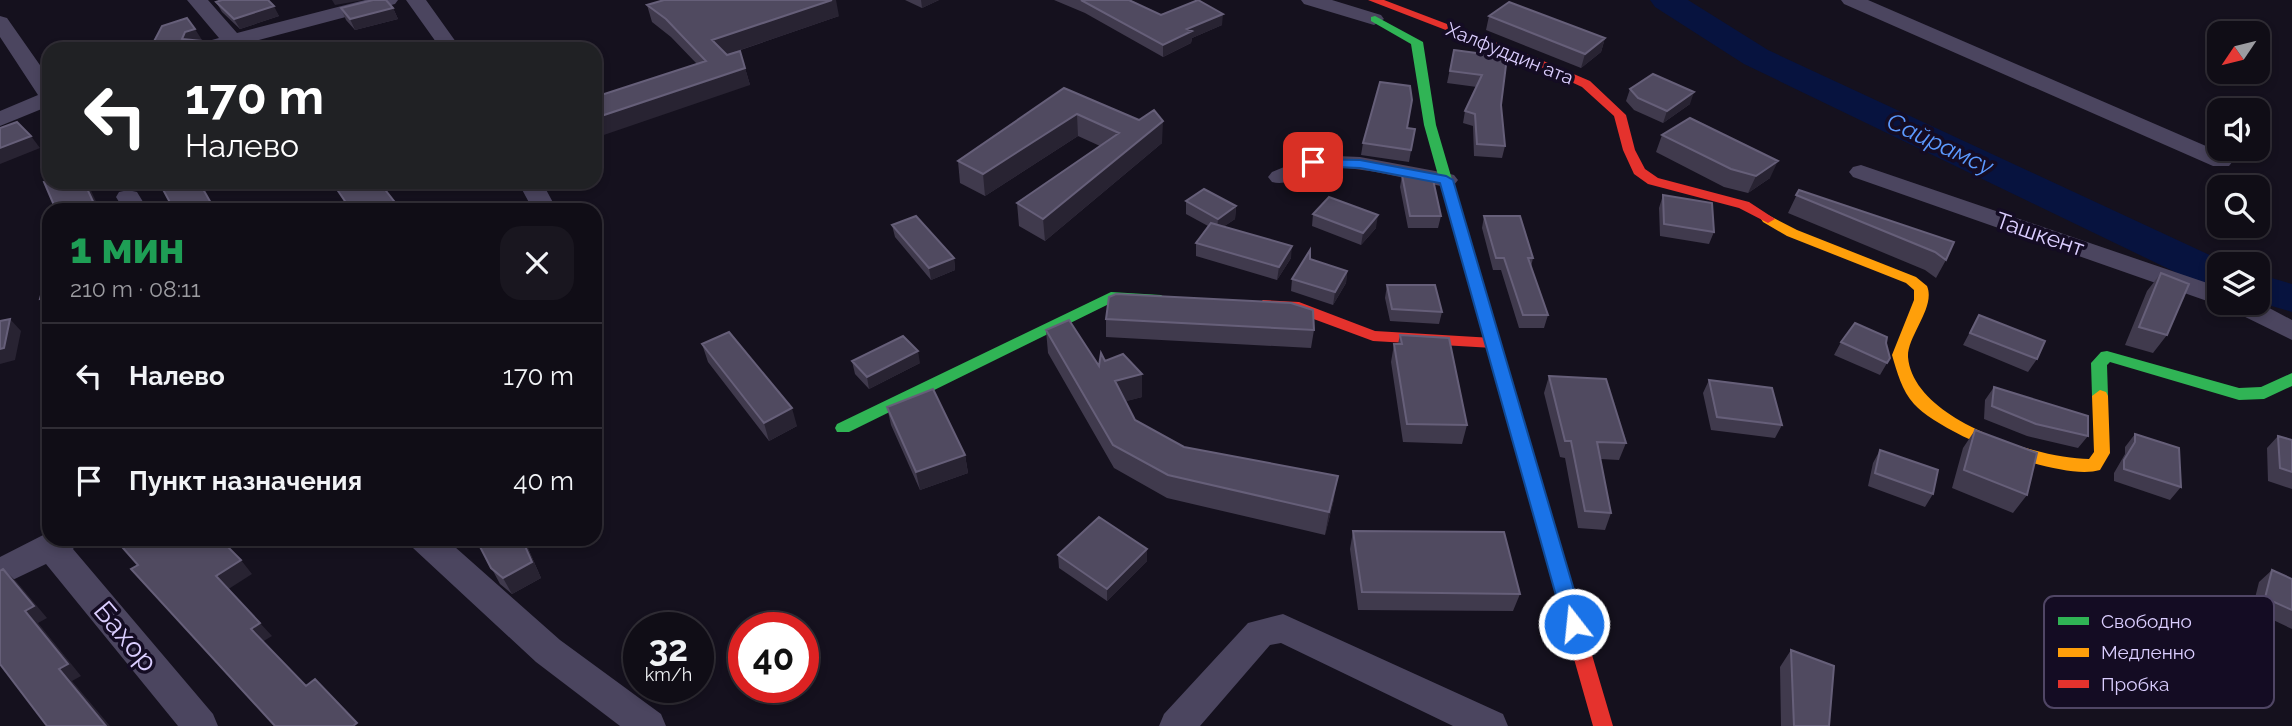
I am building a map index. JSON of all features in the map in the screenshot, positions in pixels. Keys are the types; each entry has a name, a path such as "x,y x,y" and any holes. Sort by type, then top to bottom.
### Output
{"street":[{"path":"197,0 233,41"},
{"path":"229,42 388,0"},
{"path":"416,0 446,42"},
{"name":"Халфуддин ата","path":"1311,0 1374,6 1530,59 1586,83 1620,115 1629,150 1639,172 1653,181 1744,205 1792,233 1911,280 1922,289 1921,300 1900,355 1912,390 1925,405 1945,418 2010,445 2074,466 2094,465 2102,453 2099,363 2106,356 2239,394 2264,393 2292,379"},
{"path":"1851,0 2207,155"},
{"path":"1374,6 1417,42 1430,125 1604,726"},
{"path":"0,22 42,85"},
{"path":"0,118 42,99"},
{"path":"1280,177 1313,162 1360,164 1446,180"},
{"name":"Ташкент","path":"1861,172 2207,292"},
{"path":"843,428 1111,297 1176,300"},
{"path":"1241,304 1294,306 1373,336 1493,344"},
{"path":"2261,315 2292,331"},
{"path":"0,573 51,546"},
{"name":"Бахор","path":"59,546 200,726"},
{"path":"432,546 548,652 648,726"},
{"path":"1178,726 1260,633 1283,628 1490,726"}],"building":[{"path":"268,0 274,6 234,19 216,2"},
{"path":"373,0 386,0 393,8 350,19 341,8"},
{"path":"664,0 832,0 712,40 727,55 740,51 745,68 602,116 602,95 706,61 666,19 647,5"},
{"path":"1081,0 1129,0 1161,15 1198,0 1223,14 1187,29 1192,31 1163,45"},
{"path":"1509,2 1605,38 1585,54 1489,16"},
{"path":"187,18 195,29 185,32 182,39 204,41 154,42 162,26"},
{"path":"1454,50 1507,57 1501,105 1505,146 1477,144 1475,114 1465,111 1482,75 1450,71"},
{"path":"1653,74 1694,92 1667,111 1638,98 1630,89"},
{"path":"1380,82 1410,86 1412,100 1407,128 1415,129 1411,150 1363,143"},
{"path":"1064,88 1139,120 1154,110 1163,121 1043,219 1017,203 1119,133 1077,114 983,174 958,161"},
{"path":"1690,118 1778,161 1756,176 1731,169 1662,135"},
{"path":"17,122 31,136 0,148 0,128"},
{"path":"1402,175 1432,175 1441,216 1410,216"},
{"path":"47,189 87,189 94,203 53,203"},
{"path":"163,189 203,189 211,203 170,203"},
{"path":"337,189 384,189 396,203 346,203"},
{"path":"1204,189 1236,206 1218,219 1186,201"},
{"path":"1799,190 1954,242 1946,260 1935,252 1796,195"},
{"path":"1663,195 1712,203 1714,232 1664,224"},
{"path":"1329,197 1378,215 1363,233 1313,214"},
{"path":"916,216 954,258 929,268 892,225"},
{"path":"1484,216 1520,216 1533,258 1528,258 1548,315 1523,315 1504,258 1496,258"},
{"path":"1211,223 1292,246 1279,267 1196,243"},
{"path":"1310,250 1310,259 1347,271 1335,292 1292,279"},
{"path":"2161,273 2189,284 2167,335 2139,327"},
{"path":"1387,285 1435,285 1442,312 1392,309"},
{"path":"1116,294 1291,303 1313,310 1314,330 1106,319 1109,297"},
{"path":"1979,315 2045,341 2037,359 1970,333"},
{"path":"10,319 4,348 0,349 0,321"},
{"path":"1069,320 1099,366 1101,353 1105,361 1123,354 1142,374 1115,381 1135,420 1184,447 1338,476 1329,512 1168,475 1113,445 1046,330"},
{"path":"1855,323 1887,337 1890,358 1887,363 1841,342"},
{"path":"729,332 792,408 764,423 702,344"},
{"path":"1400,335 1449,338 1467,425 1407,424 1394,344 1402,344"},
{"path":"903,336 918,351 867,377 852,361"},
{"path":"1549,376 1606,379 1626,443 1597,442 1611,513 1585,511 1571,441 1565,441"},
{"path":"1709,380 1772,388 1782,425 1717,417"},
{"path":"1994,387 2088,416 2088,436 2036,424 1992,406"},
{"path":"933,389 965,455 916,472 887,407"},
{"path":"1975,430 2037,453 2027,495 1964,470"},
{"path":"2135,434 2179,448 2181,487 2124,469 2124,460 2135,442"},
{"path":"2278,436 2292,440 2292,472 2280,468"},
{"path":"1880,450 1938,470 1933,494 1875,473"},
{"path":"1099,517 1147,549 1107,589 1058,555"},
{"path":"1353,531 1504,532 1520,594 1362,592"},
{"path":"121,546 227,546 241,560 216,576 260,623 251,629 306,686 315,679 357,723 353,726 275,726 131,569 138,565"},
{"path":"480,546 525,546 532,562 503,578 491,568"},
{"path":"3,569 34,606 25,611 68,664 59,669 106,726 47,726 0,664 0,571"},
{"path":"2272,570 2292,579 2292,610 2274,602 2274,596 2266,596"},
{"path":"1791,650 1834,666 1829,726 1794,726"}],"waterway":[{"name":"Сайрамсу","path":"1666,0 1756,57 2207,270"},
{"name":"Сайрамсу","path":"2270,292 2292,298"}],"traffic: fast":[{"path":"1375,19 1417,42 1430,125 1509,401"},
{"path":"843,428 1111,297 1161,300"},
{"path":"2100,396 2099,363 2107,356 2239,394 2264,393 2292,379"}],"traffic: slow":[{"path":"1768,219 1792,233 1911,280 1922,289 1921,300 1900,355 1918,398 1957,426 2005,447 2054,462 2094,465 2102,453 2100,396"}],"traffic: jam":[{"path":"1374,0 1530,59 1586,84 1620,115 1629,150 1639,171 1653,181 1744,205 1768,219"},
{"path":"1263,305 1294,306 1373,336 1493,343"},
{"path":"1509,401 1603,726"}],"route":[{"path":"1313,162 1360,164 1446,180 1574,624"}]}
